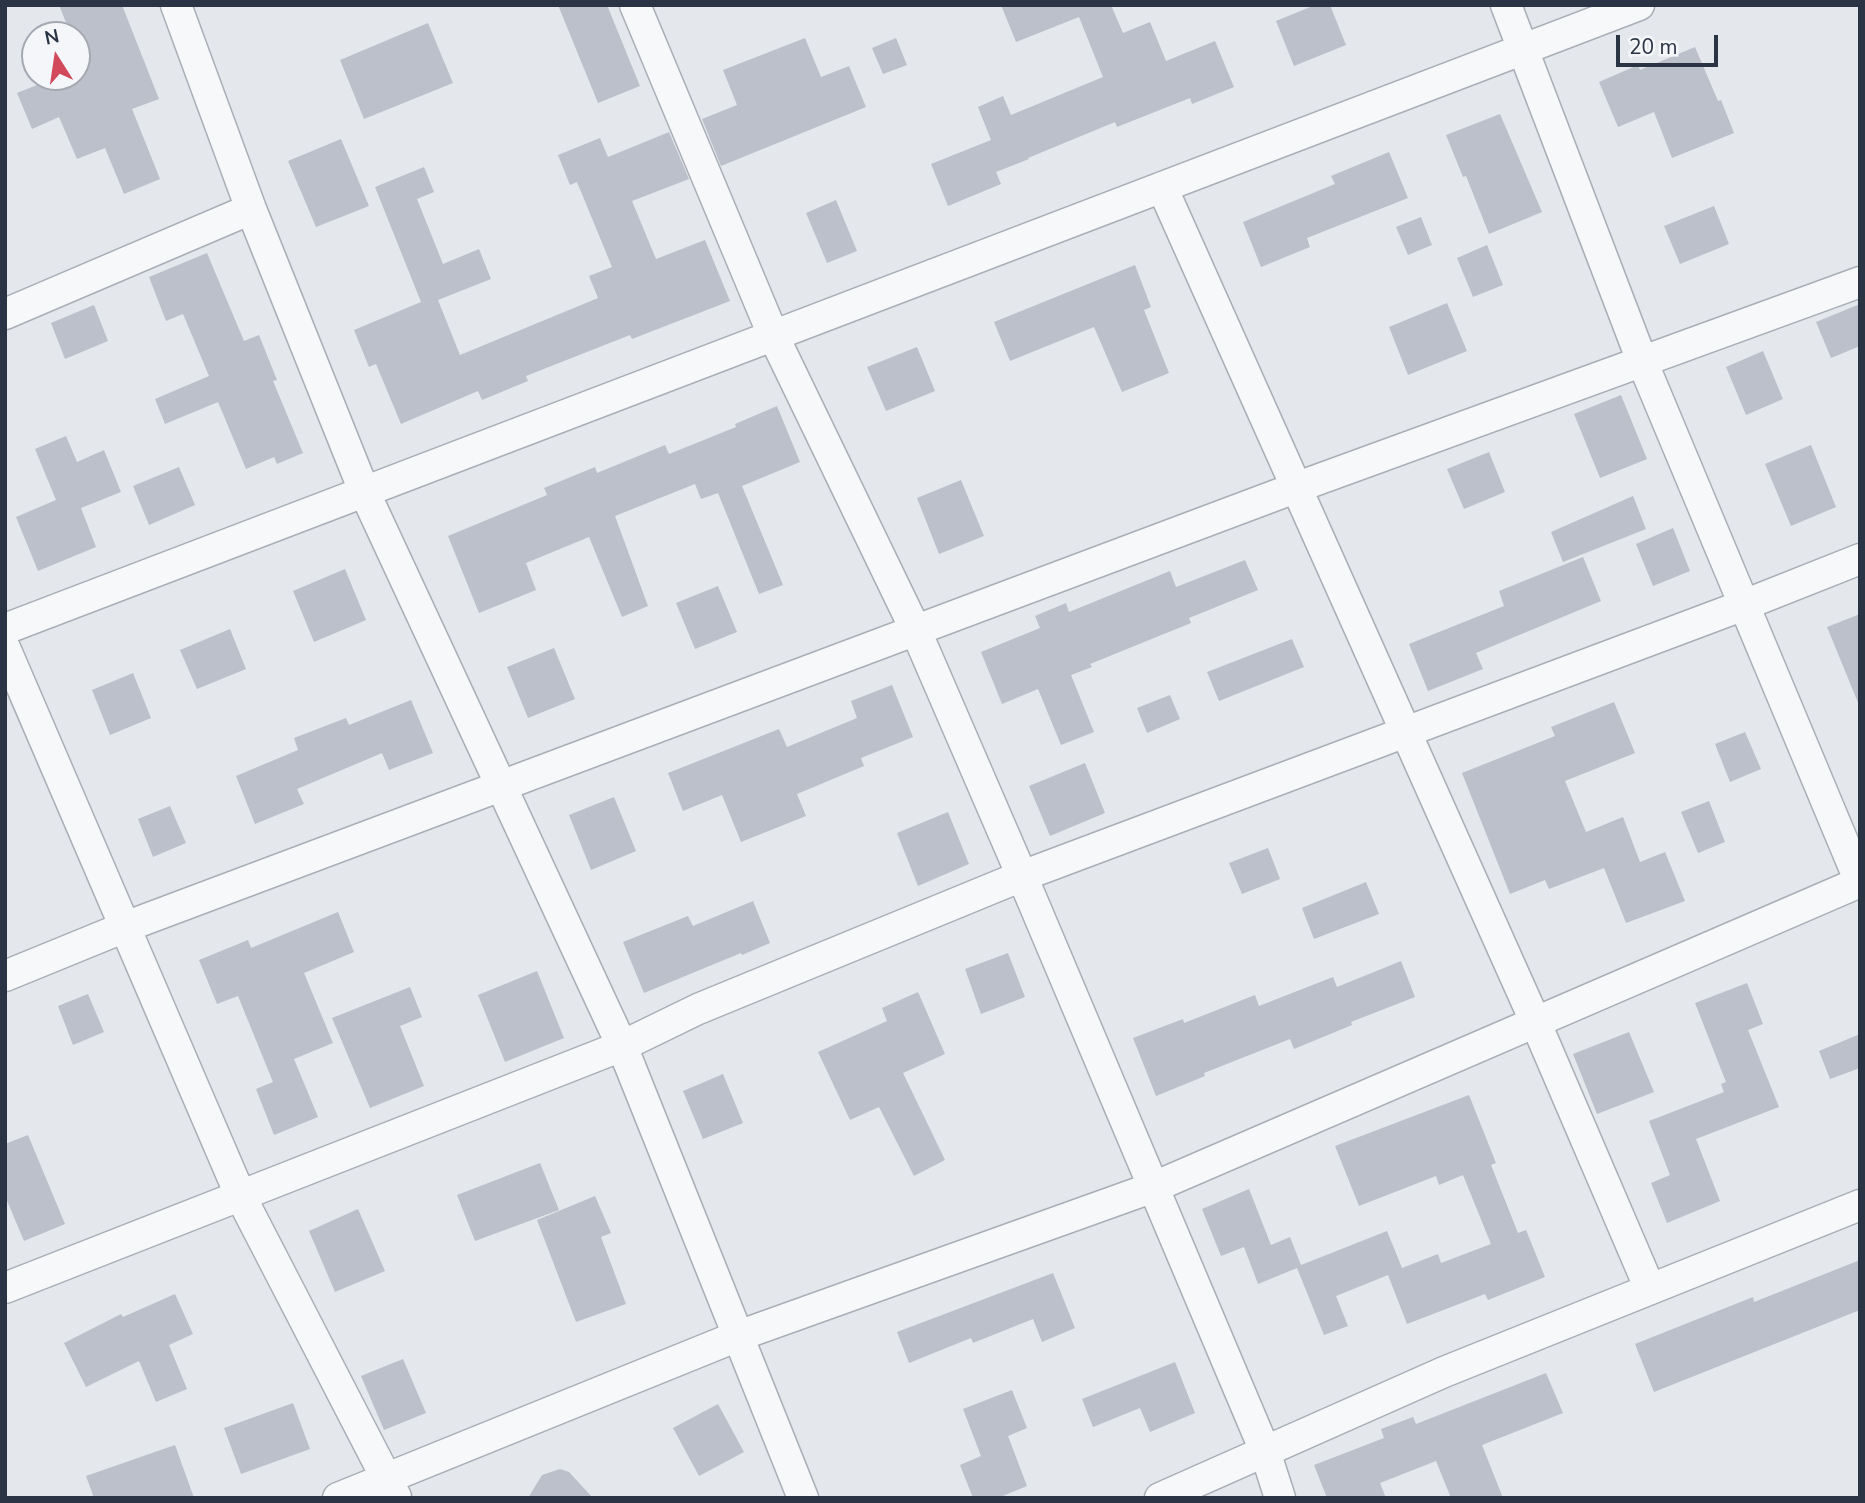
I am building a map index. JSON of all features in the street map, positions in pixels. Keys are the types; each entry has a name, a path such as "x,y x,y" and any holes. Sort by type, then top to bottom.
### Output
{"street":[{"path":"176,5 251,209 364,491 622,1046 803,1498"},
{"path":"635,5 773,335 916,631 1022,876 1265,1451 1280,1498"},
{"path":"338,1498 392,1488 738,1336 1154,1187 1860,882 1643,361 1521,50 1506,5"},
{"path":"5,629 1639,5"},
{"path":"1162,187 1535,1021 1650,1289"},
{"path":"5,314 251,209"},
{"path":"5,975 125,927 1295,488 1860,282"},
{"path":"5,1288 622,1046 698,1009 1022,876 1860,559"},
{"path":"5,648 241,1197 392,1488"},
{"path":"1160,1498 1444,1371 1860,1205"}],"building":[{"path":"59,5 122,5 159,99 132,109 160,179 124,194 105,148 77,159 59,117 32,129 17,93 91,91 91,21 65,21"},
{"path":"558,5 607,5 640,86 598,103"},
{"path":"1001,5 1111,5 1123,33 1150,22 1166,61 1215,41 1234,87 1192,104 1190,98 1117,127 1115,122 1028,158 996,172 1001,184 948,206 931,164 991,140 978,107 1003,96 1011,115 1103,77 1079,17 1016,42"},
{"path":"1315,5 1330,5 1346,45 1294,66 1276,21"},
{"path":"428,23 453,83 364,119 340,60"},
{"path":"805,38 821,77 849,66 866,107 721,166 702,119 737,105 723,70"},
{"path":"896,38 907,65 883,74 872,48"},
{"path":"1695,47 1734,133 1672,158 1654,112 1618,127 1599,82 1638,65 1640,70"},
{"path":"1500,114 1542,212 1489,234 1446,135"},
{"path":"669,132 689,179 632,201 656,259 705,240 730,301 632,339 630,335 526,376 528,381 482,400 478,391 401,424 376,364 369,367 354,330 421,302 375,187 424,167 434,192 417,199 443,264 479,249 491,279 438,300 460,355 598,298 589,276 612,267 577,182 570,185 558,155 600,138 608,157"},
{"path":"341,139 369,206 316,227 288,161"},
{"path":"1389,152 1408,198 1307,238 1310,247 1261,267 1243,222 1335,184 1331,176"},
{"path":"836,200 857,251 827,263 806,213"},
{"path":"1714,206 1729,244 1680,264 1664,226"},
{"path":"1421,217 1432,245 1408,255 1396,227"},
{"path":"1487,245 1503,285 1473,297 1457,258"},
{"path":"207,253 244,341 259,335 277,380 273,381 303,453 277,464 274,457 246,469 218,402 165,424 155,399 209,376 183,314 166,321 149,277"},
{"path":"1135,265 1151,307 1144,310 1169,373 1122,392 1094,327 1010,361 994,322"},
{"path":"1447,303 1467,351 1408,375 1389,327"},
{"path":"1860,304 1860,346 1831,358 1816,322"},
{"path":"94,305 108,341 65,359 51,323"},
{"path":"917,347 935,391 886,411 867,367"},
{"path":"1763,351 1783,399 1746,415 1726,367"},
{"path":"1621,395 1647,459 1600,478 1574,414"},
{"path":"777,406 800,462 742,486 783,585 759,594 718,493 701,499 695,484 615,516 648,606 622,617 589,537 526,563 536,590 479,613 448,536 547,495 544,488 595,467 597,473 665,445 669,454 736,427 735,424"},
{"path":"66,436 77,462 104,450 121,492 81,508 96,547 38,571 16,517 56,500 35,449"},
{"path":"1811,445 1836,507 1791,526 1765,464"},
{"path":"1489,452 1505,492 1464,509 1447,469"},
{"path":"179,467 195,505 149,525 133,486"},
{"path":"961,480 984,536 939,554 917,498"},
{"path":"1633,496 1646,529 1563,562 1551,532"},
{"path":"1673,528 1690,571 1653,586 1636,544"},
{"path":"1583,557 1601,601 1476,653 1483,669 1428,691 1409,644 1504,606 1499,591"},
{"path":"1245,560 1258,590 1189,618 1191,623 1090,664 1092,667 1071,675 1094,732 1061,745 1038,689 1002,704 981,652 1040,628 1035,616 1066,603 1069,612 1170,571 1176,587"},
{"path":"345,569 366,620 314,642 293,591"},
{"path":"718,586 737,632 695,649 676,603"},
{"path":"1860,614 1860,705 1859,705 1827,627"},
{"path":"230,629 246,669 197,689 180,650"},
{"path":"1292,639 1304,667 1219,701 1207,672"},
{"path":"554,648 575,699 528,718 507,667"},
{"path":"133,673 151,718 110,735 92,690"},
{"path":"892,685 913,737 861,758 864,766 797,794 806,816 741,842 722,795 683,811 668,773 779,729 787,747 857,718 851,701"},
{"path":"1170,695 1180,719 1147,733 1137,708"},
{"path":"411,700 433,753 389,770 382,753 297,789 304,804 255,824 236,776 298,750 294,738 346,718 349,725"},
{"path":"1614,702 1635,753 1565,781 1586,832 1623,817 1640,862 1665,852 1685,901 1626,923 1604,868 1549,889 1545,880 1510,894 1462,773 1555,736 1551,727"},
{"path":"1745,732 1761,769 1730,782 1715,744"},
{"path":"1085,763 1105,813 1050,836 1029,786"},
{"path":"614,797 636,851 591,870 569,815"},
{"path":"1709,801 1725,842 1698,853 1681,812"},
{"path":"170,806 186,843 153,857 138,819"},
{"path":"948,812 969,864 918,886 897,833"},
{"path":"1268,848 1280,879 1242,894 1229,863"},
{"path":"1366,882 1379,914 1314,939 1302,908"},
{"path":"753,901 770,943 644,993 623,942 688,916 693,926"},
{"path":"338,912 354,952 304,973 333,1043 294,1059 318,1117 274,1135 256,1089 273,1082 238,996 217,1004 199,960 248,940 251,948"},
{"path":"1008,953 1025,997 981,1014 965,969"},
{"path":"1401,961 1415,997 1351,1022 1352,1025 1294,1049 1290,1039 1204,1073 1205,1076 1156,1096 1133,1038 1183,1019 1184,1023 1255,995 1259,1006 1333,977 1337,987"},
{"path":"537,971 564,1038 505,1062 478,995"},
{"path":"1747,983 1763,1024 1748,1030 1779,1107 1696,1139 1720,1201 1667,1223 1651,1183 1670,1175 1649,1121 1724,1092 1721,1084 1726,1082 1695,1003"},
{"path":"410,987 422,1017 400,1026 424,1086 370,1108 332,1018"},
{"path":"918,992 945,1054 903,1073 945,1160 914,1176 879,1107 850,1120 818,1052 887,1021 882,1008"},
{"path":"88,994 104,1032 73,1045 58,1006"},
{"path":"1629,1032 1654,1092 1597,1114 1573,1054"},
{"path":"1860,1034 1860,1068 1830,1079 1819,1051"},
{"path":"723,1074 743,1123 703,1139 683,1091"},
{"path":"1469,1095 1496,1163 1491,1165 1518,1233 1526,1230 1545,1277 1488,1300 1485,1294 1407,1324 1388,1275 1336,1296 1348,1326 1324,1335 1297,1268 1258,1284 1244,1247 1221,1256 1202,1209 1249,1189 1271,1245 1290,1237 1301,1265 1387,1231 1402,1268 1438,1254 1441,1263 1491,1244 1463,1175 1439,1185 1436,1176 1359,1206 1335,1146"},
{"path":"28,1135 65,1224 24,1241 5,1196 5,1144"},
{"path":"540,1163 559,1210 475,1241 457,1195"},
{"path":"595,1196 611,1233 601,1237 626,1304 576,1322 537,1220"},
{"path":"358,1209 385,1271 335,1292 309,1231"},
{"path":"1860,1260 1860,1310 1654,1392 1635,1344 1753,1297 1754,1302"},
{"path":"1053,1273 1075,1328 1042,1342 1033,1319 973,1343 971,1338 909,1363 897,1332"},
{"path":"175,1294 193,1334 169,1345 187,1389 156,1402 139,1361 86,1387 64,1343 121,1314 123,1317"},
{"path":"403,1359 426,1413 384,1430 361,1376"},
{"path":"1175,1362 1195,1413 1150,1432 1140,1408 1093,1427 1082,1399"},
{"path":"1546,1373 1563,1413 1482,1445 1503,1498 1451,1498 1436,1461 1380,1483 1386,1498 1327,1498 1314,1465 1384,1438 1381,1429 1413,1417 1416,1424"},
{"path":"1012,1390 1027,1428 1008,1436 1027,1486 998,1498 973,1498 960,1465 981,1456 963,1409"},
{"path":"293,1403 310,1449 241,1474 224,1428"},
{"path":"718,1404 744,1452 699,1476 673,1428"},
{"path":"175,1445 194,1498 94,1498 86,1476"},
{"path":"560,1469 569,1472 593,1498 528,1498 542,1475"}]}
